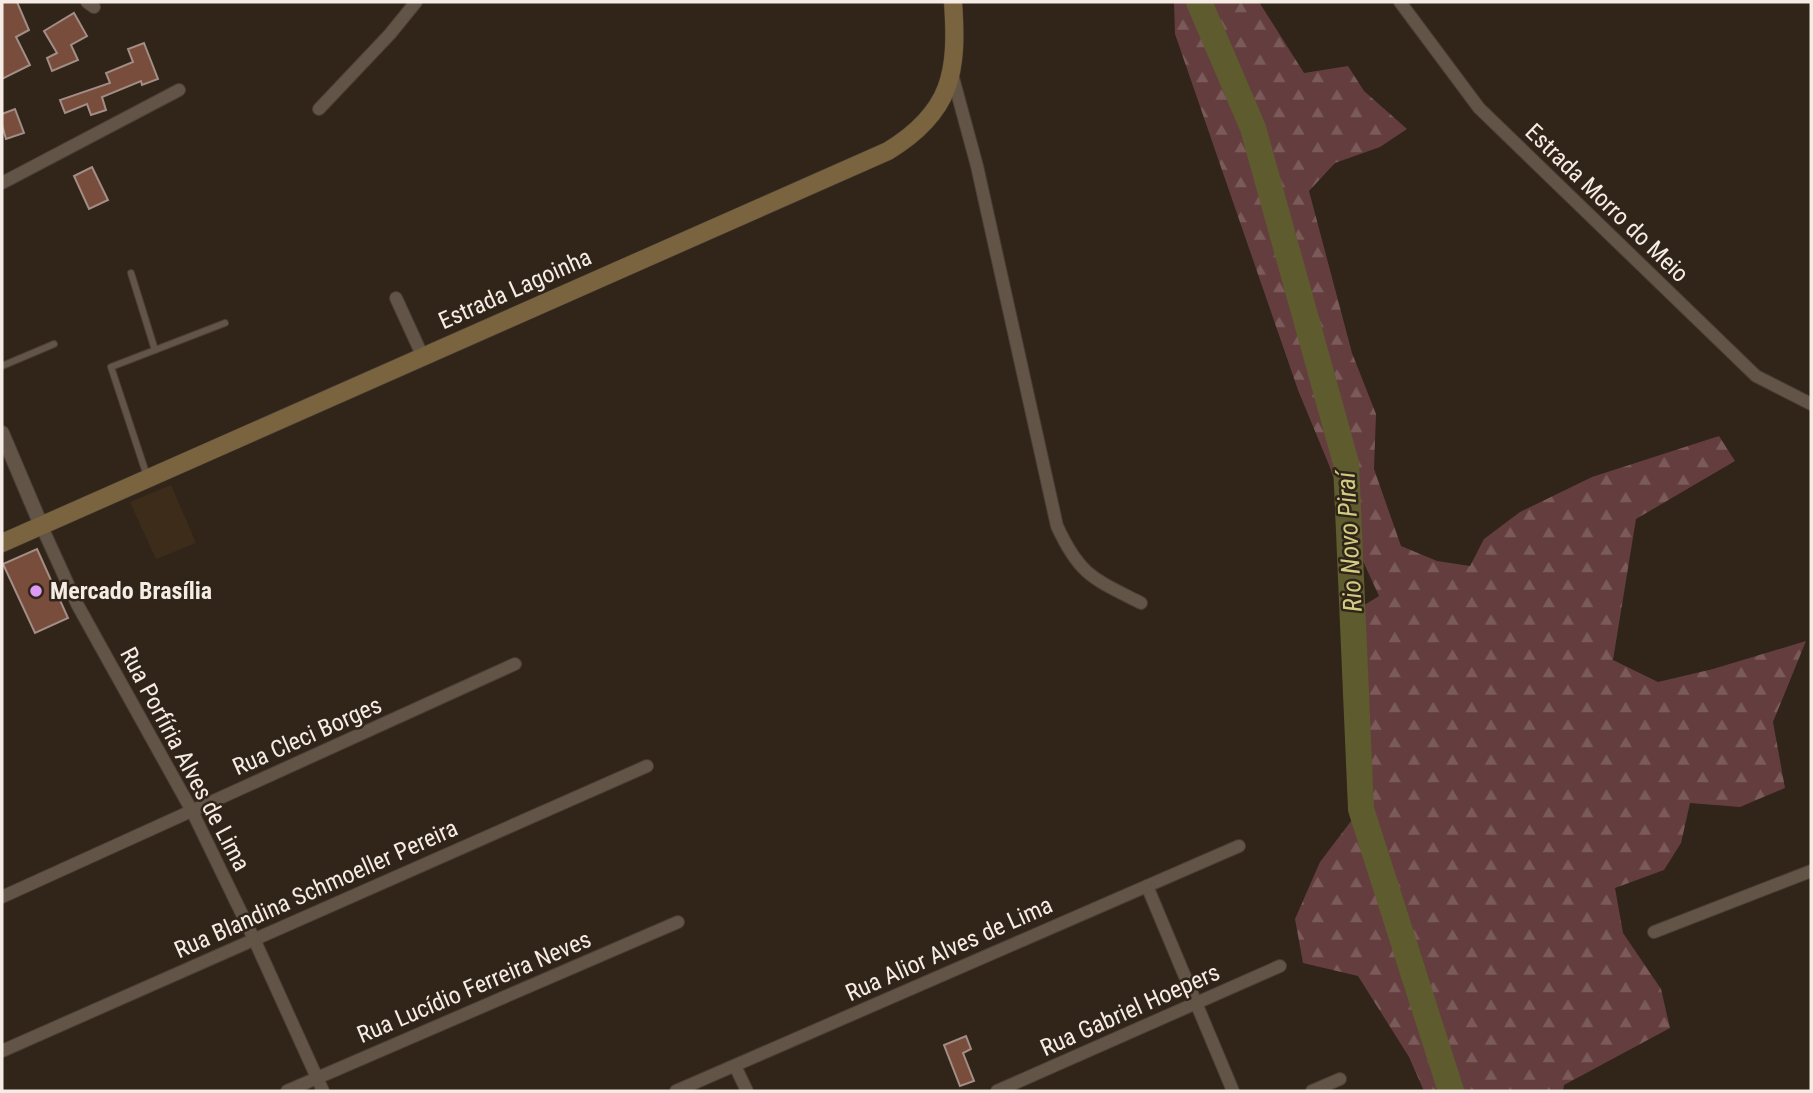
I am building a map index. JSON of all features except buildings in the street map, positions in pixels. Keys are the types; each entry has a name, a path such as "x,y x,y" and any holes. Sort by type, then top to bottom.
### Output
{"main road":[{"name":"Estrada Lagoinha","path":"2,543 888,151 920,128 936,110 952,74 956,38 953,2"}],"street":[{"path":"319,108 390,34 416,2"},
{"name":"Estrada Morro do Meio","path":"1400,2 1479,108 1756,376 1811,404"},
{"path":"952,74 974,153 1057,526 1069,551 1085,573 1141,603"},
{"path":"2,183 179,90"},
{"path":"396,298 423,357"},
{"path":"2,433 41,525"},
{"name":"Rua Porfíria Alves de Lima","path":"41,525 71,592 192,811 323,1091"},
{"name":"Rua Cleci Borges","path":"2,897 515,664"},
{"name":"Rua Blandina Schmoeller Pereira","path":"2,1051 647,766"},
{"name":"Rua Alior Alves de Lima","path":"676,1091 1240,846"},
{"path":"1654,932 1811,871"},
{"path":"1147,886 1233,1091"},
{"name":"Rua Lucídio Ferreira Neves","path":"287,1091 678,922"},
{"name":"Rua Gabriel Hoepers","path":"997,1091 1280,967"},
{"path":"735,1066 747,1091"},
{"path":"1312,1091 1340,1079"}],"lane":[{"path":"131,273 155,350"},
{"path":"148,478 111,367 225,323"},
{"path":"2,366 54,344"}],"shaded area":[{"path":"171,485 196,543 156,559 130,502"}],"green space":[{"path":"1174,2 1259,2 1304,73 1348,66 1364,91 1407,129 1380,147 1335,163 1309,191 1352,353 1376,414 1374,469 1401,546 1437,561 1470,566 1484,539 1520,512 1592,477 1719,436 1735,461 1636,519 1613,660 1658,682 1713,669 1806,641 1773,722 1785,788 1740,807 1690,803 1681,843 1664,870 1615,888 1623,933 1661,989 1670,1028 1564,1085 1563,1091 1424,1091 1409,1057 1358,976 1303,963 1295,919 1320,862 1361,808 1353,612 1379,596 1298,390 1175,34"}],"waterway":[{"name":"Rio Novo Piraí","path":"1199,2 1253,128 1346,463 1361,809 1451,1091"}],"place":[{"name":"Mercado Brasília","path":"36,591"}]}
